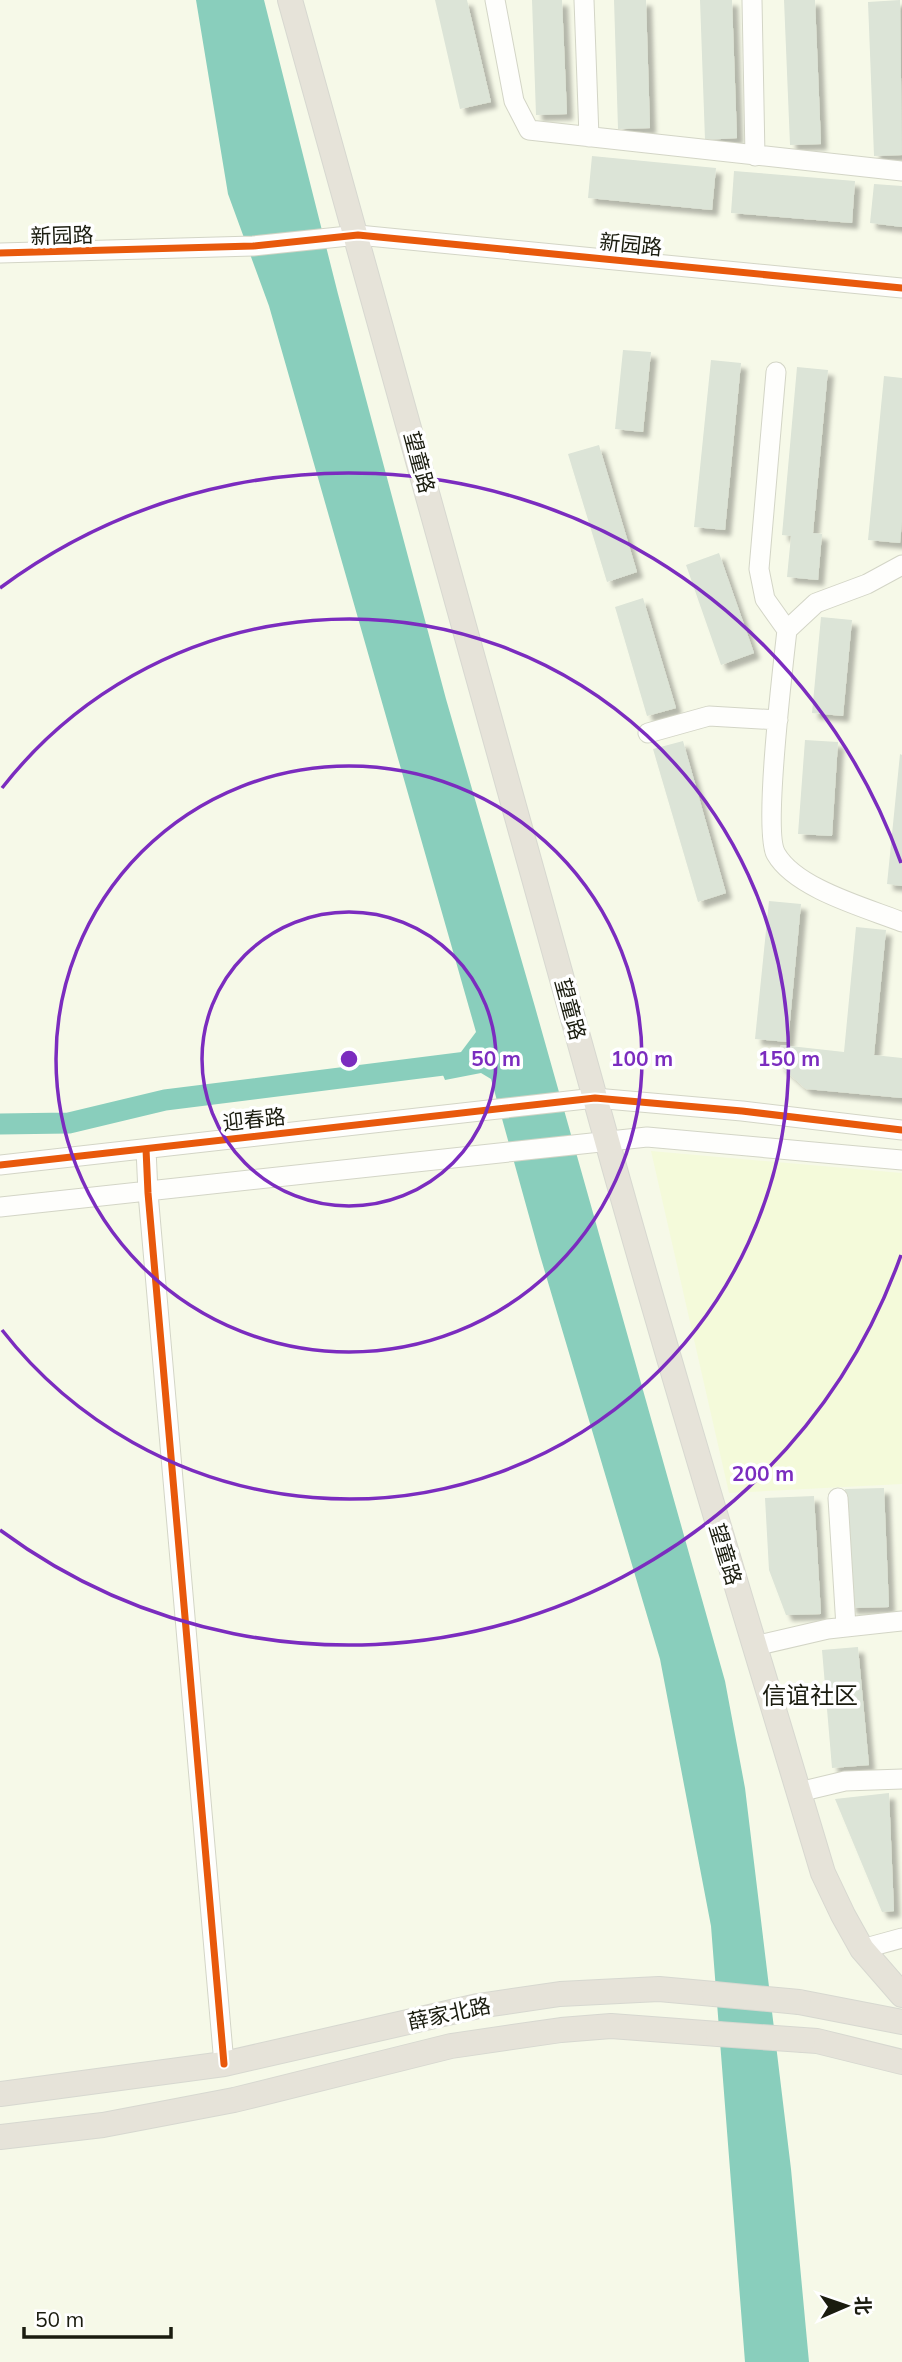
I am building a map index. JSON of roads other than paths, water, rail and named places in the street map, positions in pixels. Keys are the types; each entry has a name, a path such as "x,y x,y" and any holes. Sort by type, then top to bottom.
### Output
{"main road":[{"name":"望童路","path":"290,0 346,237 716,1519 823,1873 862,1949 902,1995"},
{"name":"薛家北路","path":"0,2094 224,2064 478,2006 560,1994 659,1989 799,2002 902,2022"},
{"name":"薛家北路","path":"0,2137 103,2125 234,2100 451,2046 561,2030 611,2026 817,2041 896,2060"}],"street":[{"path":"495,0 514,101 529,130 902,171"},
{"path":"584,0 589,137"},
{"path":"752,0 755,156"},
{"name":"新园路","path":"0,253 253,246 346,237 902,288"},
{"path":"776,372 759,569 765,599 787,631"},
{"path":"902,565 866,584 816,603 787,631 772,824 775,853 795,874 819,888 902,922"},
{"path":"648,733 709,716 778,720"},
{"name":"迎春路","path":"0,1165 596,1098 902,1129"},
{"path":"0,1207 647,1137 902,1160"},
{"path":"146,1149 224,2064"},
{"path":"838,1498 846,1627"},
{"path":"755,1646 846,1627 902,1621"},
{"path":"799,1792 845,1781 902,1779"},
{"path":"862,1949 902,1938"}],"water":[{"path":"196,0 264,0 338,294 446,699 725,1681 745,1788 791,2169 809,2362 745,2362 711,1926 660,1659 539,1252 491,1079 481,1073 445,1080 436,1058 458,1056 476,1032 269,306 228,194"}],"waterway":[{"path":"0,1124 69,1123 165,1100 467,1062"}],"district":[{"name":"信谊社区","path":"810,1695"}]}
